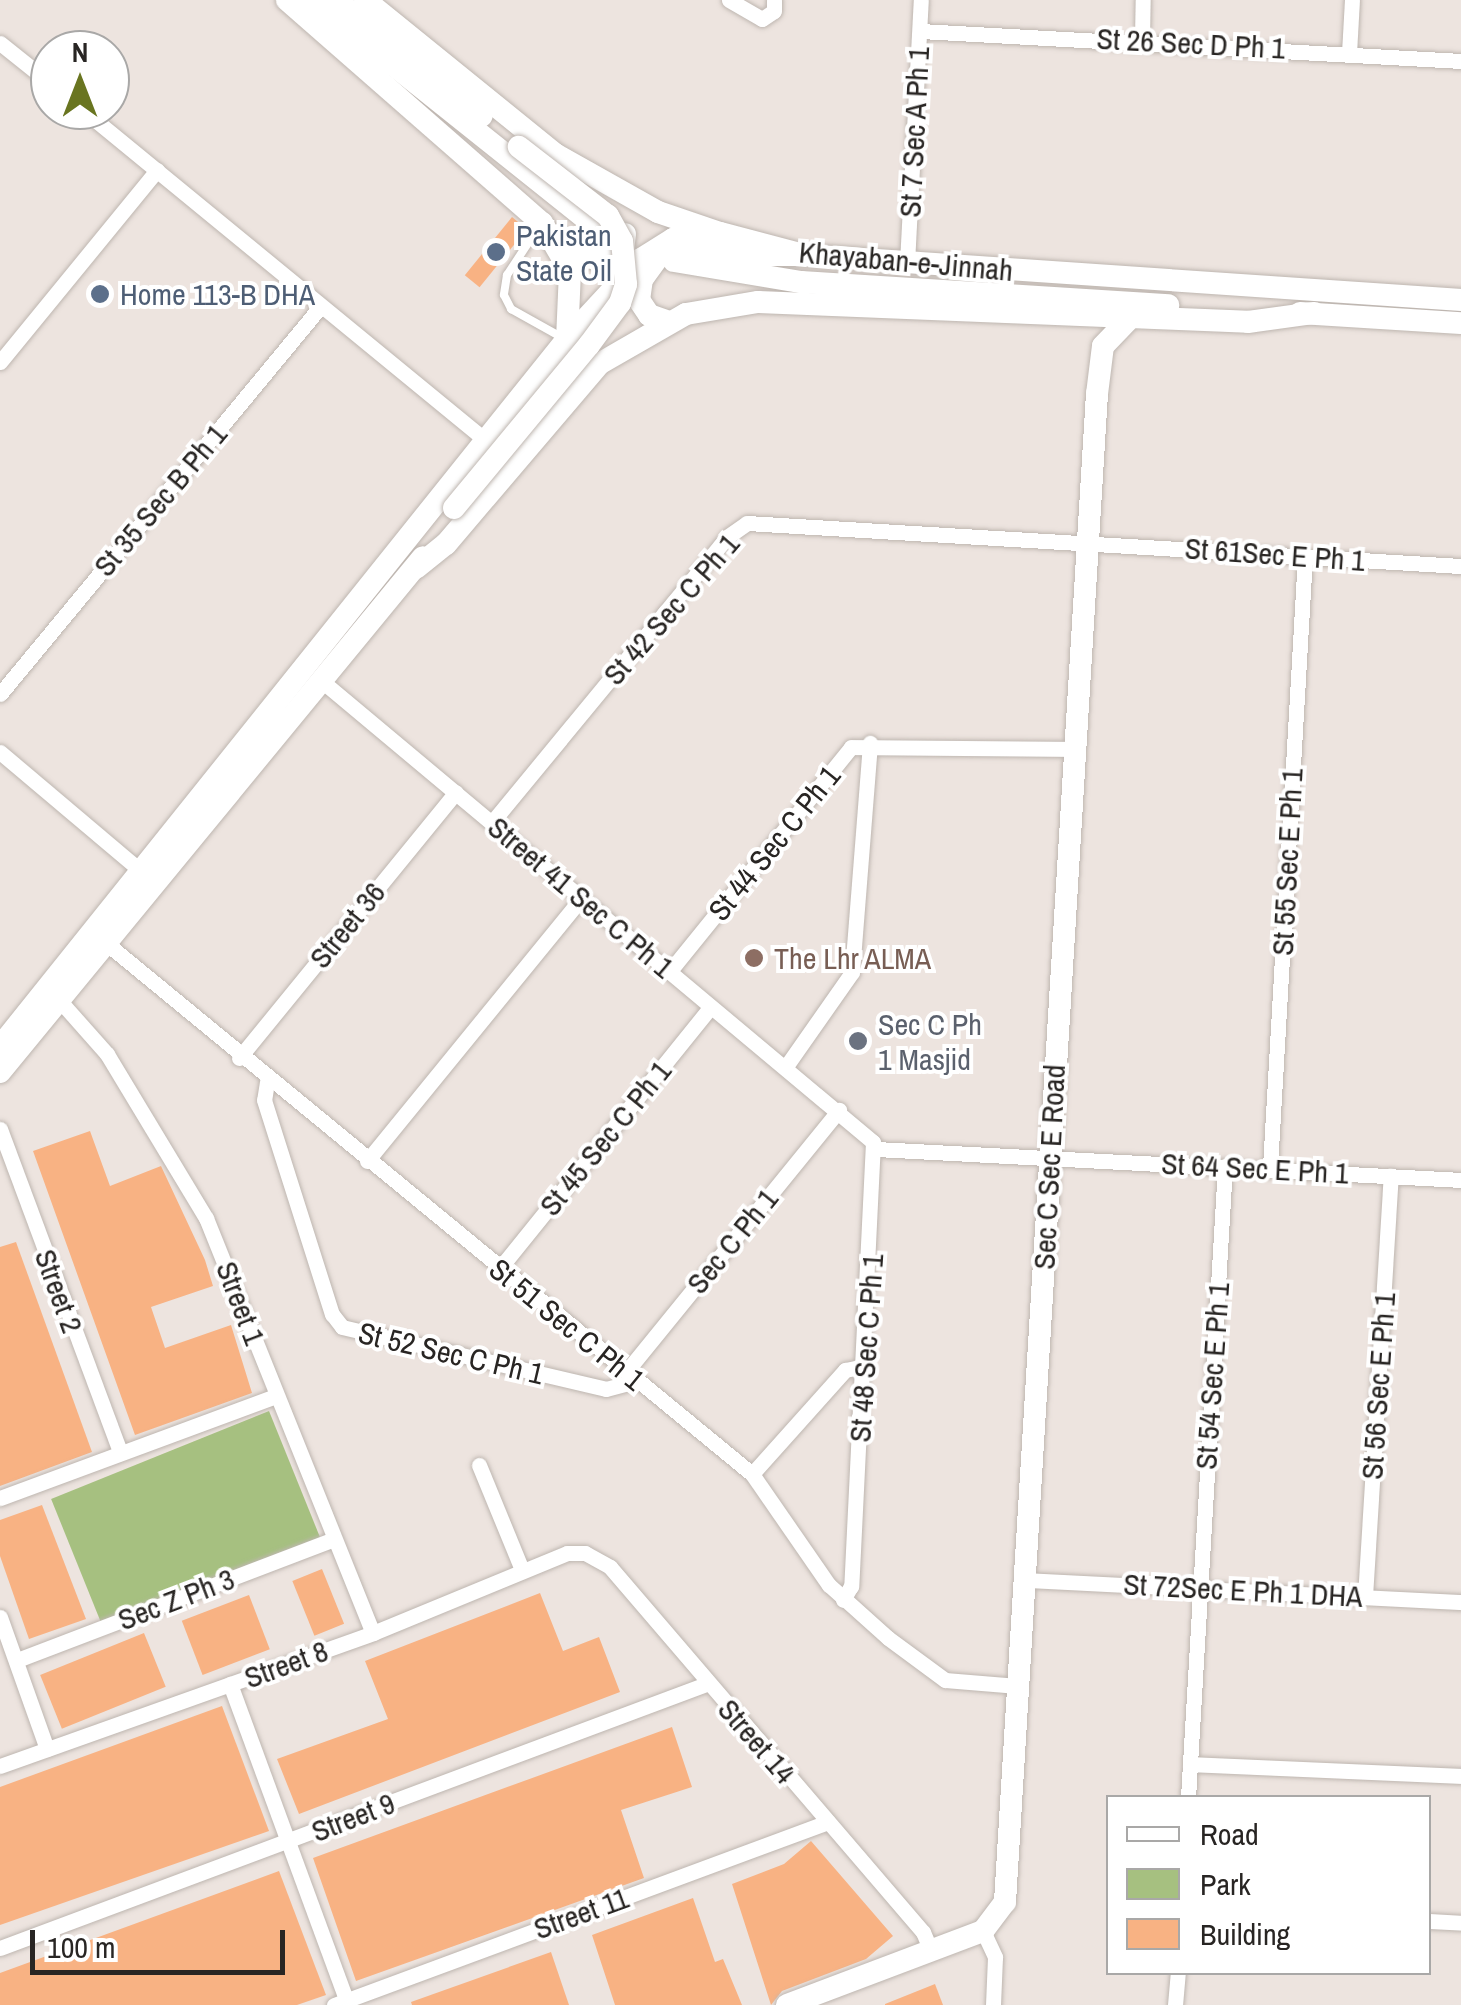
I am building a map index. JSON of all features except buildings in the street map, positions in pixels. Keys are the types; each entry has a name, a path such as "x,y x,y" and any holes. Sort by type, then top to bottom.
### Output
{"main road":[{"path":"287,0 580,256 610,260 625,247 613,210 556,154"},
{"path":"312,0 616,242"},
{"path":"0,1072 416,568 454,508 589,345 620,303 626,284 622,240 608,216 336,0"},
{"name":"Khayaban-e-Jinnah","path":"365,0 556,154 658,212 803,255 1461,300"},
{"path":"542,223 568,264 568,339"},
{"path":"666,321 646,312 638,294 673,239 730,255 803,255"},
{"path":"0,1047 489,443 568,339 667,253"},
{"name":"Khayaban-e-Jinnah","path":"667,253 801,282 1461,323"},
{"path":"416,568 446,544 599,364 666,321 758,302 1248,322 1314,314"},
{"name":"Sec C Sec E Road","path":"1075,316 1092,344 1096,394"},
{"name":"Sec C Sec E Road","path":"984,1931 1005,1902 1096,394 1103,346 1129,319"},
{"path":"787,2005 984,1931"}],"street":[{"path":"729,0 762,19 774,12 774,0"},
{"name":"St 7 Sec A Ph 1","path":"906,263 922,0"},
{"path":"1142,39 1143,0"},
{"path":"1349,54 1352,0"},
{"name":"St 26 Sec D Ph 1","path":"920,31 1142,39 1461,60"},
{"path":"0,43 30,67"},
{"path":"108,130 489,443"},
{"path":"0,362 158,170"},
{"name":"St 35 Sec B Ph 1","path":"0,694 320,307"},
{"name":"St 42 Sec C Ph 1","path":"493,821 727,537 747,523 1088,540"},
{"name":"St 61Sec E Ph 1","path":"1088,540 1461,566"},
{"name":"St 55 Sec E Ph 1","path":"1270,1167 1305,557"},
{"name":"Street 41 Sec C Ph 1","path":"323,682 493,821 710,1008 787,1065 839,1110"},
{"path":"787,1065 852,972 870,744"},
{"name":"St 44 Sec C Ph 1","path":"669,972 850,747 870,744 1074,749"},
{"path":"0,752 142,872"},
{"name":"Street 36","path":"239,1058 456,792"},
{"path":"367,1161 582,897"},
{"name":"St 51 Sec C Ph 1","path":"106,944 268,1082 752,1474 843,1600 945,1680 1018,1686"},
{"name":"Street 1","path":"60,1002 107,1054 206,1218 372,1633"},
{"name":"St 45 Sec C Ph 1","path":"500,1268 710,1008"},
{"name":"St 52 Sec C Ph 1","path":"268,1082 264,1100 332,1314 342,1326 606,1389 631,1376"},
{"path":"839,1110 876,1149"},
{"name":"Sec C Ph 1","path":"631,1376 839,1110"},
{"name":"Street 2","path":"0,1129 120,1452"},
{"name":"St 64 Sec E Ph 1","path":"876,1149 1461,1180"},
{"name":"St 48 Sec C Ph 1","path":"843,1600 850,1586 876,1149"},
{"name":"St 54 Sec E Ph 1","path":"1188,1795 1225,1166"},
{"name":"St 56 Sec E Ph 1","path":"1365,1597 1391,1176"},
{"path":"752,1474 844,1370 865,1366"},
{"path":"0,1498 276,1396"},
{"path":"479,1465 522,1570"},
{"name":"Sec Z Ph 3","path":"17,1660 334,1539"},
{"name":"Street 8","path":"0,1766 372,1633 568,1553"},
{"name":"Street 14","path":"568,1553 585,1553 610,1568 923,1932 931,1951"},
{"name":"St 72Sec E Ph 1 DHA","path":"1026,1580 1461,1602"},
{"path":"0,1617 47,1749"},
{"path":"230,1684 342,2004"},
{"name":"Street 9","path":"0,1948 706,1684"},
{"path":"1190,1764 1461,1776"},
{"name":"Street 11","path":"342,2004 828,1822"},
{"path":"1431,1921 1461,1923"},
{"path":"984,1931 994,1958 993,2005"},
{"path":"1176,2005 1178,1975"}],"lane":[{"path":"542,223 507,275 504,294 511,309 568,339"}],"green space":[{"path":"269,1411 321,1539 103,1627 51,1499"}],"place":[{"name":"Pakistan State Oil","path":"496,252"},
{"name":"Home 113-B DHA","path":"100,294"},
{"name":"The Lhr ALMA","path":"754,958"},
{"name":"Sec C Ph 1 Masjid","path":"858,1041"}]}
